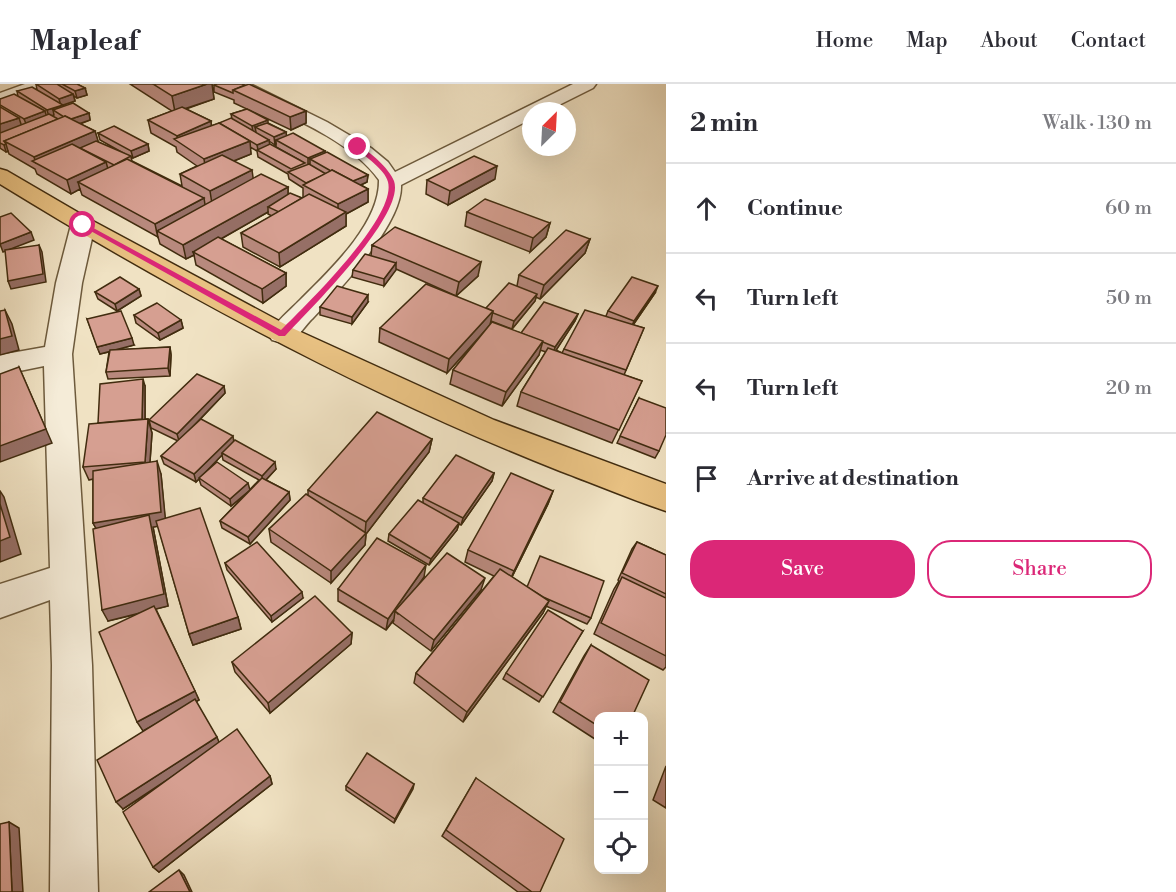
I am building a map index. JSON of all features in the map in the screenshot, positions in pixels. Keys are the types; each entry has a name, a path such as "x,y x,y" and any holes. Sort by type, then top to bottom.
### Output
{"main road":[{"path":"0,175 83,225 282,334 483,428 666,498"}],"street":[{"path":"0,99 42,84"},
{"path":"236,84 358,147 385,172 391,182 391,194 380,220 352,259 282,334"},
{"path":"552,102 587,84"},
{"path":"391,182 522,117"},
{"path":"74,892 72,665 58,354 69,283 83,225"},
{"path":"0,364 58,354"},
{"path":"0,601 69,578"}],"building":[{"path":"36,84 57,84 73,94 59,99"},
{"path":"62,84 77,84 85,88 75,91"},
{"path":"153,84 207,84 172,96"},
{"path":"249,84 306,111 290,117 233,90"},
{"path":"214,85 245,85 233,90 233,93"},
{"path":"32,87 63,105 47,110 17,91"},
{"path":"14,94 45,111 24,119 0,105 0,99"},
{"path":"73,103 89,113 71,119 53,110"},
{"path":"0,107 19,118 0,124"},
{"path":"182,107 211,121 177,136 148,120"},
{"path":"247,109 268,120 252,126 231,114"},
{"path":"49,114 58,119 4,141 6,144 4,145 0,143 0,133"},
{"path":"65,116 95,131 34,157 4,141"},
{"path":"231,118 269,140 257,145 219,123"},
{"path":"219,123 250,141 204,159 174,139"},
{"path":"267,123 286,132 274,137 255,127"},
{"path":"114,126 148,144 131,151 98,133"},
{"path":"293,133 325,151 308,158 276,140"},
{"path":"96,141 131,156 114,165 80,148"},
{"path":"72,144 106,162 67,180 32,161"},
{"path":"270,144 305,163 291,169 257,150"},
{"path":"327,152 368,175 353,181 310,159"},
{"path":"222,155 252,170 210,191 180,174"},
{"path":"474,156 497,166 450,191 427,180"},
{"path":"127,159 204,198 155,224 78,182"},
{"path":"309,164 326,174 306,183 288,172"},
{"path":"332,170 368,189 338,204 303,185"},
{"path":"261,174 288,187 183,245 157,231"},
{"path":"290,193 302,198 279,212 268,207"},
{"path":"309,194 346,212 279,253 241,233"},
{"path":"485,199 550,223 533,238 467,212"},
{"path":"11,213 31,232 0,244 0,217"},
{"path":"395,227 481,262 459,282 372,245"},
{"path":"566,230 590,239 544,285 519,275"},
{"path":"218,237 286,273 262,289 193,252"},
{"path":"39,245 43,274 8,281 5,250"},
{"path":"365,254 396,263 384,279 353,270"},
{"path":"120,277 139,289 115,304 95,292"},
{"path":"632,277 658,286 634,321 608,311"},
{"path":"509,283 537,294 514,321 486,308"},
{"path":"426,284 493,311 449,359 380,328"},
{"path":"337,286 368,295 352,317 320,307"},
{"path":"544,302 578,314 555,347 521,333"},
{"path":"157,303 181,320 158,333 134,315"},
{"path":"5,310 12,336 0,339 0,311"},
{"path":"585,310 644,328 626,370 564,349"},
{"path":"121,311 132,338 97,347 87,319"},
{"path":"492,322 543,341 506,392 453,370"},
{"path":"170,347 168,368 106,372 110,350"},
{"path":"548,348 642,381 619,430 521,392"},
{"path":"19,367 46,429 0,446 0,374"},
{"path":"197,374 224,386 177,434 149,420"},
{"path":"143,379 142,419 98,423 100,384"},
{"path":"639,398 666,408 666,435 659,451 620,436"},
{"path":"377,412 432,439 366,522 308,490"},
{"path":"148,419 145,462 83,467 89,424"},
{"path":"201,419 233,436 194,474 161,456"},
{"path":"235,440 275,462 262,476 222,453"},
{"path":"456,455 494,473 463,518 423,498"},
{"path":"157,461 161,512 93,523 93,471"},
{"path":"217,462 248,483 230,499 199,478"},
{"path":"511,473 553,491 514,571 468,550"},
{"path":"262,478 289,492 248,537 220,521"},
{"path":"306,494 366,533 331,571 269,529"},
{"path":"418,500 459,523 431,559 389,534"},
{"path":"0,504 10,537 0,541"},
{"path":"200,508 238,617 189,634 156,521"},
{"path":"149,515 164,594 102,610 93,529"},
{"path":"377,538 426,565 388,619 338,589"},
{"path":"257,542 302,592 271,616 225,563"},
{"path":"637,542 666,555 666,594 622,573"},
{"path":"447,553 485,578 434,640 395,611"},
{"path":"540,556 604,581 591,618 543,597 527,587"},
{"path":"500,569 549,601 467,712 416,673"},
{"path":"622,577 666,598 666,656 601,623"},
{"path":"315,596 352,633 268,703 232,662"},
{"path":"154,606 195,691 137,722 99,632"},
{"path":"548,610 583,631 543,697 506,673"},
{"path":"591,645 649,680 634,712 594,712 594,723 560,702"},
{"path":"195,699 217,737 116,802 97,760"},
{"path":"237,729 270,776 153,867 123,812"},
{"path":"367,753 414,784 395,819 346,786"},
{"path":"476,778 564,839 540,892 532,892 446,830"},
{"path":"9,822 12,892 0,892 0,824"},
{"path":"179,870 190,892 149,892"}],"route":[{"path":"83,225 196,289 282,334 345,268 380,220 391,194 391,182 385,172 358,147"}]}
